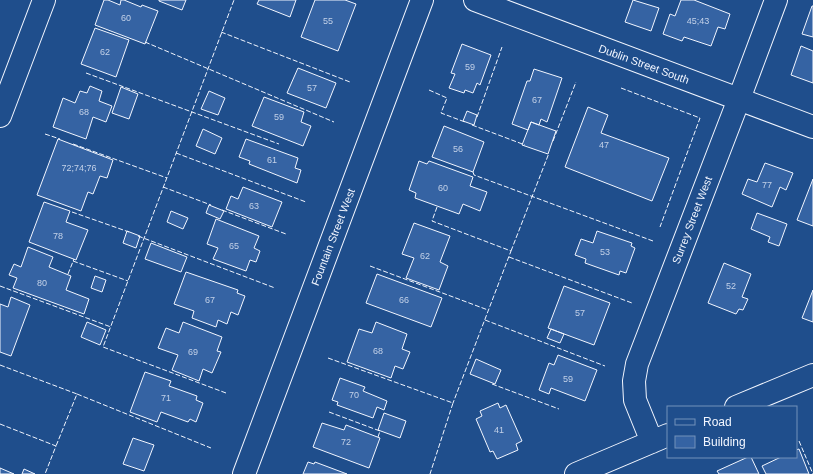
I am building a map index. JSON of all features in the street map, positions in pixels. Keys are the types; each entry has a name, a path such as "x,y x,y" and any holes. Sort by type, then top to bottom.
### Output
{"street":[{"path":"0,116 44,0"},
{"name":"Fountain Street West","path":"244,474 422,0"},
{"name":"Dublin Street South","path":"475,0 813,127"},
{"name":"Surrey Street West","path":"660,438 635,400 634,381 637,364 776,0"},
{"path":"738,406 813,376"},
{"path":"576,474 660,438"}],"building":[{"path":"104,0 120,5 121,0 124,0 141,7 142,5 158,11 145,44 95,25"},
{"path":"159,0 186,0 182,10"},
{"path":"259,0 296,0 290,17 257,4"},
{"path":"315,0 345,0 356,4 338,51 301,37"},
{"path":"633,0 659,8 651,31 625,22"},
{"path":"681,0 694,0 730,14 725,29 718,27 711,46 684,37 682,41 663,34 670,14 675,16"},
{"path":"813,6 813,37 802,34"},
{"path":"95,28 129,40 116,77 81,64"},
{"path":"462,44 491,55 480,85 477,83 473,93 465,90 464,93 449,88 455,74 451,73"},
{"path":"801,46 813,51 813,83 791,75"},
{"path":"298,68 336,83 326,108 287,93"},
{"path":"534,69 562,78 547,122 541,119 539,125 531,122 528,130 512,124 527,81 530,81"},
{"path":"90,86 102,91 99,101 112,106 106,122 93,117 86,139 53,127 63,98 75,103 80,91 87,93"},
{"path":"121,87 138,94 129,119 112,113"},
{"path":"209,91 225,98 218,115 201,109"},
{"path":"264,97 304,112 301,122 311,126 303,146 252,126"},
{"path":"588,107 608,115 601,133 669,158 652,201 565,167"},
{"path":"467,111 477,115 474,125 463,121"},
{"path":"531,122 556,131 548,154 522,145"},
{"path":"444,126 484,142 473,172 432,157"},
{"path":"203,129 222,138 215,154 196,146"},
{"path":"58,139 113,160 107,178 100,176 93,194 88,192 81,211 37,195"},
{"path":"246,139 298,158 295,168 301,170 297,183 249,164 250,161 239,157"},
{"path":"419,161 427,164 429,161 473,177 470,186 487,192 480,211 463,204 459,214 415,198 416,193 409,190"},
{"path":"765,163 793,173 786,190 780,187 772,207 742,194 748,179 757,182"},
{"path":"813,179 813,226 797,220"},
{"path":"243,187 282,202 272,227 226,209 231,196 238,199"},
{"path":"44,202 70,211 66,222 88,230 76,260 29,242"},
{"path":"209,205 224,211 220,219 206,213"},
{"path":"171,211 188,218 183,229 167,222"},
{"path":"757,213 787,224 779,246 768,242 770,237 751,229"},
{"path":"216,219 259,236 254,248 260,251 256,262 250,260 246,271 213,259 218,248 207,244"},
{"path":"414,223 450,236 440,262 448,266 439,290 406,278 414,258 402,254"},
{"path":"127,231 140,236 136,248 123,243"},
{"path":"597,231 632,243 631,246 635,248 626,273 620,271 619,275 585,263 586,259 575,255 581,239 593,243"},
{"path":"151,243 187,257 181,272 145,259"},
{"path":"28,247 53,257 49,267 71,276 66,290 89,299 84,314 13,288 17,278 9,275 14,264 21,267"},
{"path":"724,263 751,274 742,297 748,299 743,310 739,309 736,314 708,303"},
{"path":"186,272 238,290 237,293 245,296 238,315 231,312 227,324 218,320 216,327 192,318 194,311 174,304"},
{"path":"377,274 442,298 431,327 366,303"},
{"path":"95,276 106,280 102,292 91,288"},
{"path":"564,286 610,303 594,345 548,328"},
{"path":"813,290 813,322 802,318"},
{"path":"11,297 30,305 11,356 0,352 0,304 8,307"},
{"path":"87,322 106,330 100,345 81,337"},
{"path":"183,322 222,337 217,351 221,352 212,373 203,369 199,381 172,370 178,355 158,348 166,328 179,333"},
{"path":"376,322 407,334 402,349 410,352 403,369 395,366 391,378 347,362 359,329 372,333"},
{"path":"551,329 564,334 560,343 547,338"},
{"path":"558,355 597,370 585,401 551,388 549,394 539,390 549,363 554,365"},
{"path":"476,359 501,370 495,384 470,374"},
{"path":"145,372 171,381 169,386 197,396 196,400 203,403 196,422 190,419 188,422 161,412 157,422 130,412"},
{"path":"340,378 365,387 363,391 387,401 384,410 377,407 373,418 337,405 338,402 332,400"},
{"path":"498,403 500,408 506,405 522,441 516,444 518,450 497,459 493,451 490,452 476,419 482,416 480,411"},
{"path":"384,413 406,421 400,438 378,430"},
{"path":"322,423 344,430 346,425 380,438 369,468 313,447"},
{"path":"133,438 154,445 144,471 123,464"},
{"path":"799,449 809,474 766,474 762,466 779,458 797,458 797,450"},
{"path":"746,458 751,458 759,474 719,474 717,471"},
{"path":"308,462 314,464 315,462 347,474 303,474"},
{"path":"0,468 14,474 0,474"},
{"path":"24,469 35,474 22,474"}],"fence":[{"path":"226,393 103,347 234,0"},
{"path":"221,32 350,82"},
{"path":"145,42 334,122"},
{"path":"477,117 502,47"},
{"path":"86,73 279,144"},
{"path":"553,141 576,82"},
{"path":"621,88 700,118 660,227"},
{"path":"429,90 447,98 441,113 465,122"},
{"path":"472,125 525,145"},
{"path":"45,134 60,139"},
{"path":"73,144 167,178"},
{"path":"176,153 306,202"},
{"path":"511,251 549,153"},
{"path":"473,172 474,175 653,241"},
{"path":"163,187 211,205"},
{"path":"437,207 432,221 511,251 453,403"},
{"path":"222,210 286,234"},
{"path":"72,212 129,232"},
{"path":"138,236 275,288"},
{"path":"509,257 632,303"},
{"path":"68,274 74,259"},
{"path":"73,261 128,281"},
{"path":"370,266 488,310"},
{"path":"0,286 111,327"},
{"path":"485,320 605,366"},
{"path":"328,358 453,403 430,474"},
{"path":"0,365 77,394 56,446"},
{"path":"492,384 559,409"},
{"path":"77,394 211,448"},
{"path":"329,412 380,431 378,437"},
{"path":"0,424 56,446 45,474"},
{"path":"799,441 813,474"}]}
